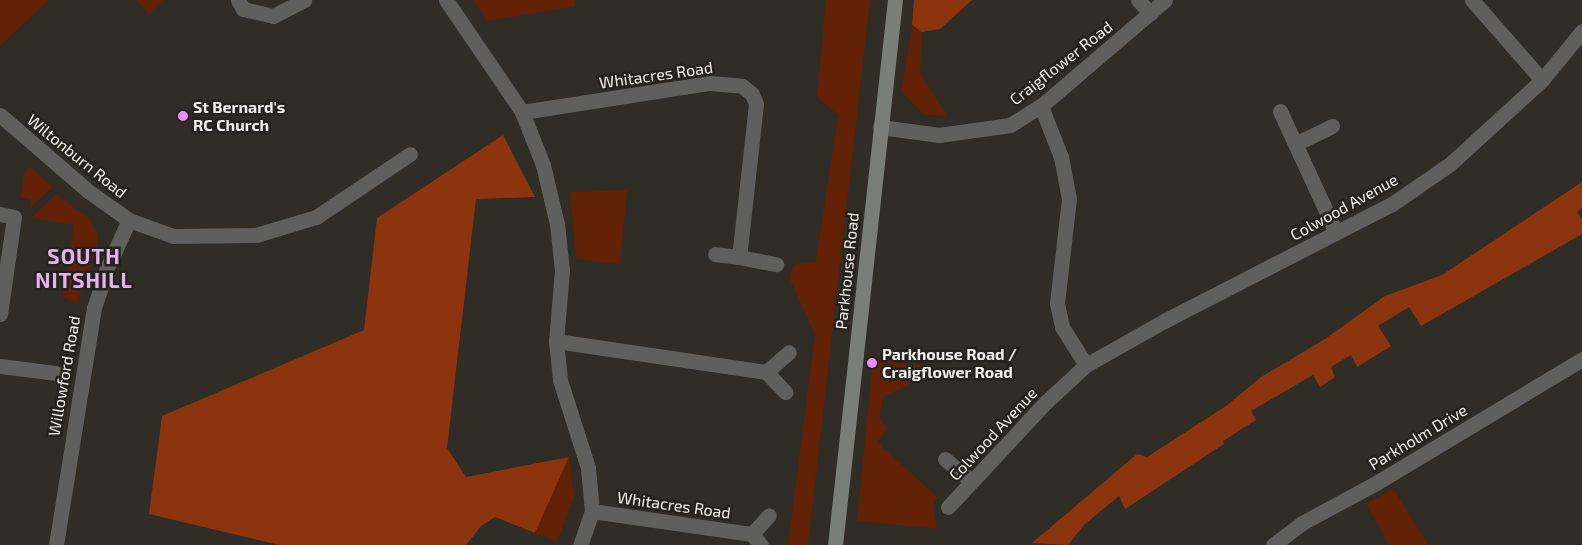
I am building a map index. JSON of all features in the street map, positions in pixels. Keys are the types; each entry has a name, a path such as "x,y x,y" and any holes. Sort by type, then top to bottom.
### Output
{"main road":[{"name":"Parkhouse Road","path":"835,545 895,0"}],"street":[{"path":"238,0 243,9 273,16 304,0"},
{"path":"446,0 522,112 543,165 557,224 562,270 556,342 560,380 588,468 592,511 580,545"},
{"path":"1138,0 1150,13"},
{"name":"Craigflower Road","path":"880,127 939,135 974,132 1010,125 1041,106 1165,0"},
{"path":"1472,0 1542,80"},
{"name":"Colwood Avenue","path":"948,507 1046,402 1086,366 1164,321 1392,204 1450,164 1542,80 1582,31"},
{"name":"Whitacres Road","path":"522,112 710,83 742,86 752,94 756,104 739,257"},
{"path":"1041,106 1061,157 1069,199 1057,303 1062,327 1086,366"},
{"path":"1280,111 1297,142 1336,233"},
{"name":"Wiltonburn Road","path":"0,115 88,191 129,220 173,236 256,235 316,217 410,154"},
{"path":"1297,142 1332,126"},
{"path":"0,214 14,217 0,314"},
{"name":"Willowford Road","path":"56,545 94,308 107,268 129,220"},
{"path":"715,254 776,264"},
{"path":"556,342 766,372 785,392"},
{"path":"766,372 789,352"},
{"name":"Parkholm Drive","path":"1273,545 1302,523 1376,483 1582,360"},
{"path":"0,366 56,373"},
{"path":"944,458 972,482"},
{"name":"Whitacres Road","path":"592,511 756,539 769,515"}],"shaded area":[{"path":"0,0 49,0 0,46"},
{"path":"136,0 163,0 149,14"},
{"path":"473,0 575,0 575,6 487,21"},
{"path":"826,0 870,0 808,545 788,545 815,334 790,280 793,265 816,261 838,115 817,97"},
{"path":"914,0 972,0 940,29 922,32 912,25"},
{"path":"912,25 922,32 920,73 947,116 924,115 901,91"},
{"path":"503,135 535,197 476,199 447,448 466,477 569,457 535,533 495,517 481,526 466,545 279,545 149,514 162,416 364,330 377,218"},
{"path":"29,166 53,187 31,207 31,199 21,198 23,176"},
{"path":"1582,182 1582,208 1577,212 1582,219 1582,234 1421,326 1409,307 1378,326 1391,346 1357,367 1351,355 1331,367 1335,377 1320,387 1313,375 1251,411 1256,420 1223,441 1224,444 1125,509 1119,496 1084,525 1068,545 1032,543 1137,454 1147,457 1226,406 1261,377 1325,339 1385,296 1442,275"},
{"path":"627,190 620,264 576,259 570,192"},
{"path":"56,194 90,219 97,235 97,249 77,302 63,298 74,225 31,218"},
{"path":"873,359 930,366 929,376 884,396 879,417 887,429 877,442 937,497 933,506 937,529 857,521"},
{"path":"569,457 574,497 557,542 535,533"},
{"path":"1393,488 1428,545 1389,545 1366,504"}],"place":[{"name":"St Bernard's RC Church","path":"183,116"},
{"name":"Parkhouse Road / Craigflower Road","path":"872,363"}],"district":[{"name":"SOUTH NITSHILL","path":"84,268"}]}
